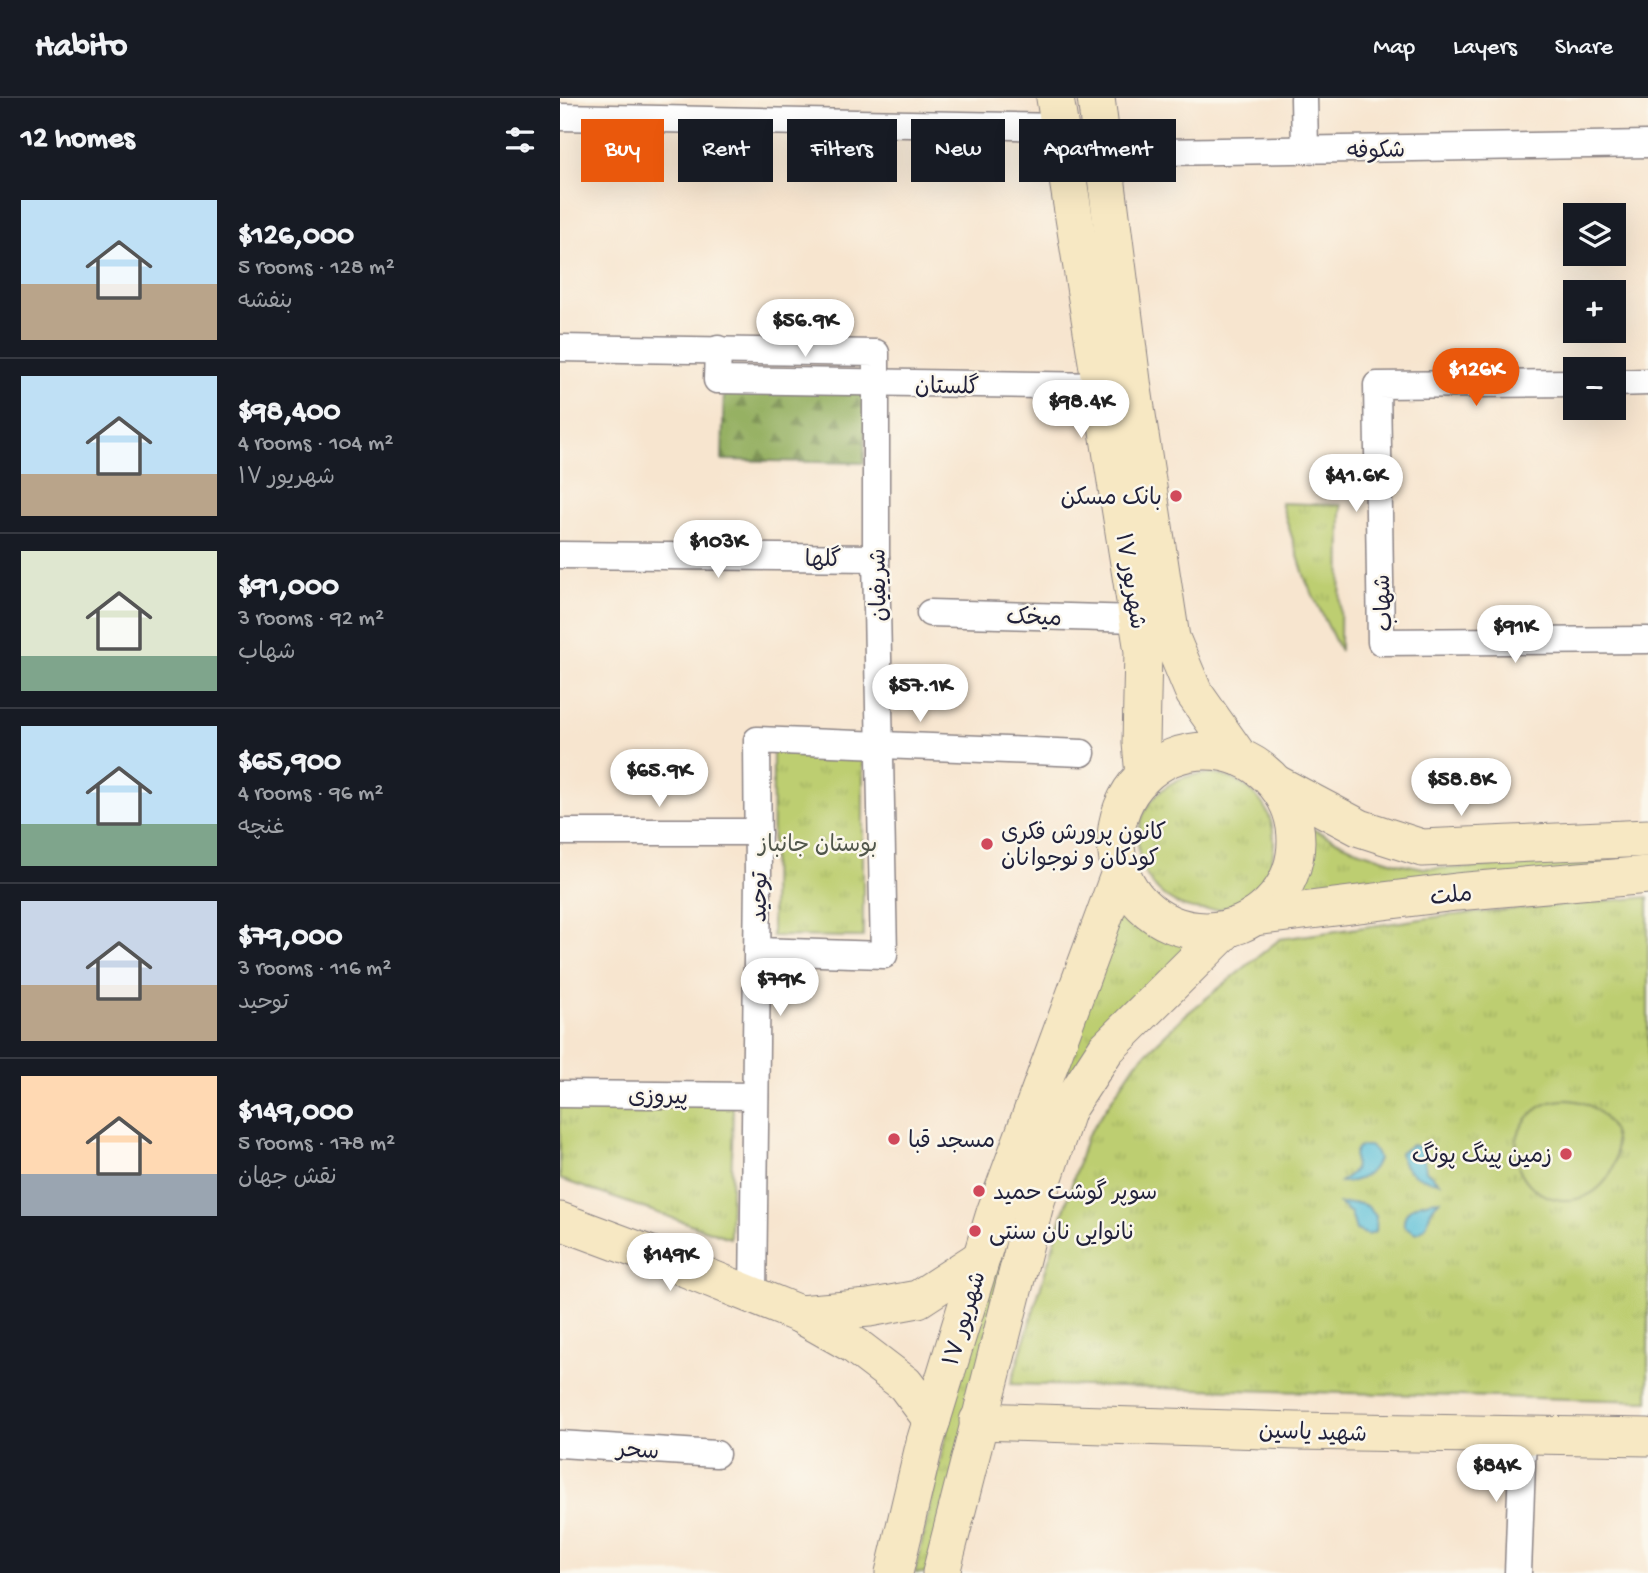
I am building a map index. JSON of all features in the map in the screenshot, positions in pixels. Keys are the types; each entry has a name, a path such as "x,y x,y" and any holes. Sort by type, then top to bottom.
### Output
{"main road":[{"name":"۱۷ شهریور","path":"1096,98 1099,119"},
{"name":"۱۷ شهریور","path":"1058,113 1143,651 1141,743 1144,775"},
{"name":"۱۷ شهریور","path":"1107,182 1133,390 1171,638 1194,692 1239,757"},
{"path":"1214,751 1239,757 1260,768 1277,784 1290,806 1296,831 1296,856 1288,880 1274,901 1241,923 1202,931 1175,925 1152,913 1133,894 1121,870 1116,845 1118,819 1128,795 1144,775 1165,761 1189,752 1214,751"},
{"name":"ملت","path":"1277,784 1360,828 1422,848 1648,838"},
{"name":"۱۷ شهریور","path":"894,1573 932,1420 1001,1196 1121,870"},
{"name":"ملت","path":"1241,923 1456,892 1648,875"},
{"name":"۱۷ شهریور","path":"941,1573 1035,1204 1067,1109 1106,1049 1241,923"},
{"path":"560,1222 799,1314 854,1345 905,1384 932,1420"},
{"path":"799,1314 869,1308 918,1299 981,1258"},
{"name":"شهید یاسین","path":"978,1421 1648,1437"}],"street":[{"path":"1304,98 1305,150"},
{"path":"560,117 1058,113"},
{"name":"شکوفه","path":"1176,152 1648,144"},
{"path":"560,348 876,353 876,384"},
{"path":"1626,383 1648,382"},
{"name":"شهاب","path":"1563,383 1377,385 1381,642 1648,640"},
{"name":"گلستان","path":"876,384 1102,386"},
{"name":"شریفیان","path":"757,951 884,955 876,558 876,384"},
{"name":"گلها","path":"560,555 876,558"},
{"name":"میخک","path":"930,612 1138,619"},
{"name":"توحید","path":"752,1296 757,740 1082,753"},
{"path":"560,832 758,832"},
{"name":"پیروزی","path":"560,1094 755,1096"},
{"path":"1517,1573 1522,1436"},
{"name":"سحر","path":"560,1444 716,1454"}],"green space":[{"path":"724,389 866,392 864,463 722,460"},
{"path":"1281,503 1341,505 1340,651 1306,581"},
{"name":"بوستان جانباز","path":"773,748 863,749 863,937 772,936"},
{"path":"1206,774 1232,779 1254,794 1269,816 1274,842 1269,868 1254,890 1232,905 1206,910 1180,905 1158,890 1143,868 1138,842 1143,816 1158,794 1180,779"},
{"path":"1310,828 1357,850 1397,863 1424,868 1465,868 1648,852 1648,865 1288,903 1304,867"},
{"path":"1648,897 1648,1401 1011,1384 1086,1138 1136,1063 1183,1017 1280,939 1443,916"},
{"path":"1123,899 1137,918 1152,931 1194,945 1087,1052 932,1573 915,1573 948,1426 983,1293"},
{"name":"زمین پینگ پونگ","path":"1566,1100 1594,1108 1608,1122 1616,1150 1608,1178 1594,1192 1566,1200 1538,1192 1524,1178 1516,1150 1524,1122 1538,1108"},
{"path":"560,1103 733,1105 730,1238 560,1179"}],"water":[{"path":"1411,1145 1422,1151 1426,1171 1439,1182 1420,1177 1405,1166 1400,1153"},
{"path":"1362,1146 1369,1146 1375,1151 1378,1159 1376,1165 1363,1177 1340,1182 1354,1171 1355,1154"},
{"path":"1440,1200 1422,1230 1416,1233 1404,1226 1404,1219 1410,1209 1421,1203"},
{"path":"1357,1203 1367,1206 1376,1216 1375,1232 1368,1235 1356,1230 1351,1213 1339,1204"}],"place":[{"name":"بانک مسکن","path":"1176,496"},
{"name":"کانون پرورش فکری کودکان و نوجوانان","path":"987,844"},
{"name":"مسجد قبا","path":"894,1139"},
{"name":"زمین پینگ پونگ","path":"1566,1154"},
{"name":"سوپر گوشت حمید","path":"979,1191"},
{"name":"نانوایی نان سنتی","path":"975,1231"}]}
